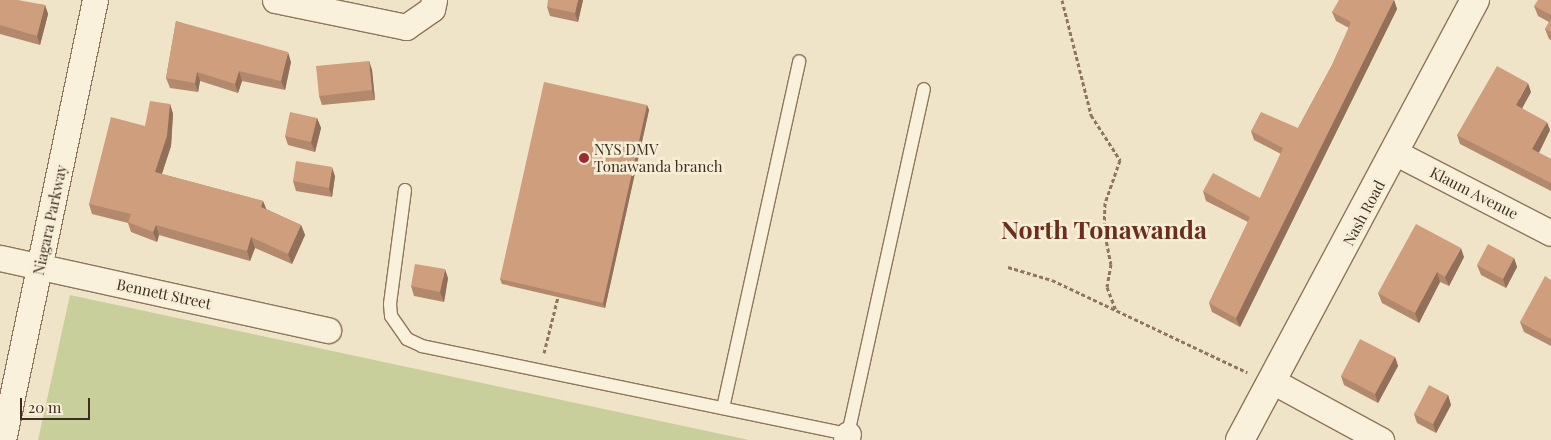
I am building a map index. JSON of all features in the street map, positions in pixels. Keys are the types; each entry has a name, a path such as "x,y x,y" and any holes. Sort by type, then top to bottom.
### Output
{"main road":[{"name":"Nash Road","path":"1245,435 1396,153 1475,0"}],"street":[{"name":"Niagara Parkway","path":"3,440 95,0"},
{"path":"275,0 406,27 432,9 434,0"},
{"name":"Klaum Avenue","path":"1396,153 1551,233"},
{"name":"Bennett Street","path":"0,258 328,330"},
{"path":"1274,382 1381,440"}],"lane":[{"path":"723,408 799,61"},
{"path":"405,190 390,304 391,316 406,339 422,346 723,408 847,437 924,89"}],"path":[{"path":"1062,0 1091,115 1120,160 1106,203 1104,229 1111,264 1107,287 1116,310"},
{"path":"1008,267 1052,280 1247,372 1250,366"},
{"path":"553,359 544,357 558,297"}],"green space":[{"path":"70,295 749,440 38,440"}],"building":[{"path":"0,0 18,0 45,5 37,36 0,25"},
{"path":"548,0 578,0 575,13 547,7"},
{"path":"1339,0 1394,0 1236,318 1209,303 1250,217 1203,191 1213,173 1260,198 1283,148 1251,131 1261,112 1298,128 1332,65 1351,22 1332,12"},
{"path":"1538,0 1551,0 1551,15 1534,6"},
{"path":"1551,19 1551,32 1545,29"},
{"path":"176,21 288,52 281,81 239,71 235,84 197,72 195,83 166,78"},
{"path":"369,61 372,90 319,96 316,66"},
{"path":"1497,66 1528,83 1516,105 1547,122 1532,149 1551,159 1551,183 1457,135"},
{"name":"NYS DMV Tonawanda branch","path":"544,82 647,105 603,303 500,279"},
{"path":"150,101 170,104 167,136 155,172 263,201 261,207 301,225 288,254 251,237 247,251 156,225 153,232 128,222 131,214 89,204 111,117 145,126"},
{"path":"290,112 317,118 311,142 285,136"},
{"path":"296,161 332,167 329,188 293,181"},
{"path":"1416,224 1461,248 1445,277 1437,272 1415,313 1378,293"},
{"path":"1488,244 1514,258 1503,279 1477,265"},
{"path":"415,264 445,269 440,292 411,286"},
{"path":"1545,276 1551,280 1551,339 1520,322"},
{"path":"1360,339 1395,357 1375,394 1341,376"},
{"path":"1429,385 1448,395 1433,424 1414,414"}],"place":[{"name":"NYS DMV Tonawanda branch","path":"584,158"}],"district":[{"name":"North Tonawanda","path":"1104,229"}]}
